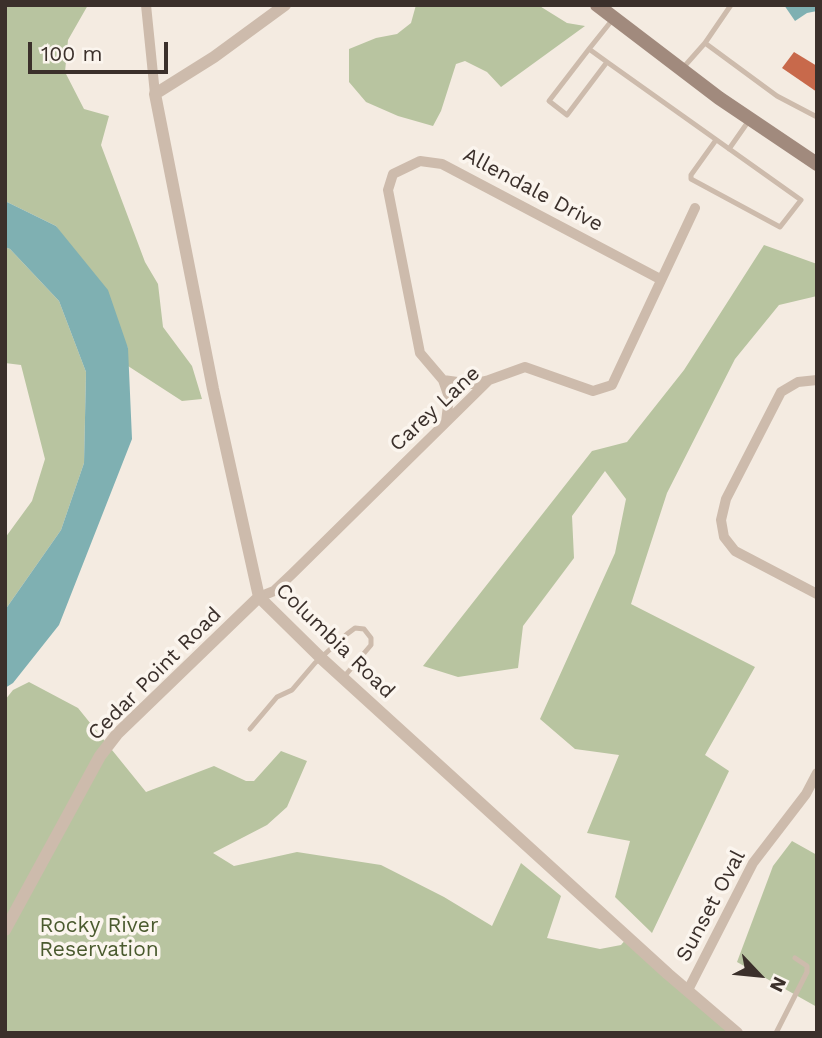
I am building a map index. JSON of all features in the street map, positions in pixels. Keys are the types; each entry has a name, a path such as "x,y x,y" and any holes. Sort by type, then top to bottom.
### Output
{"main road":[{"path":"597,5 750,120 817,164"}],"street":[{"name":"Columbia Road","path":"145,5 155,94 213,389 259,597 322,659 668,974 737,1033"},
{"path":"155,94 214,57 285,5"},
{"name":"Allendale Drive","path":"443,380 420,353 388,190 393,174 420,160 442,164 660,279"},
{"name":"Carey Lane","path":"259,597 274,591 489,380 525,367 593,391 612,385 695,208"},
{"path":"446,423 449,397 443,380 472,384 489,380"},
{"path":"817,380 798,382 780,392 726,499 721,520 724,537 735,551 817,594"},
{"name":"Cedar Point Road","path":"5,930 100,756 117,734 259,597"},
{"name":"Sunset Oval","path":"688,990 753,863 806,794 817,773"}],"lane":[{"path":"681,70 705,43 730,5"},
{"path":"607,62 567,115 549,101 613,19"},
{"path":"705,43 777,96 817,117"},
{"path":"589,49 801,200 780,227 691,179 691,175 716,140"},
{"path":"729,149 750,120"},
{"path":"250,729 276,697 292,690 351,630 360,628 371,638 371,645 343,678"},
{"path":"776,1033 807,972 807,966 795,958"}],"green space":[{"path":"5,5 88,5 68,40 65,72 84,109 109,116 101,145 145,262 158,284 163,327 192,366 202,399 182,401 128,366 128,348 56,226 5,201"},
{"path":"416,5 538,5 567,23 585,26 501,87 487,72 465,61 456,64 441,111 433,126 398,116 366,102 349,82 349,49 376,38 397,34 411,23"},
{"path":"764,245 817,264 817,296 779,305 735,359 667,493 631,604 755,667 705,755 729,771 652,933 615,897 630,841 587,833 619,755 575,749 540,719 615,553 626,499 605,471 572,516 574,558 523,626 518,668 458,677 423,666 592,451 627,442 684,370"},
{"path":"5,247 10,249 59,301 86,372 84,463 61,530 5,610 5,538 32,501 45,459 21,365 5,363"},
{"name":"Rocky River Reservation","path":"29,682 78,708 146,792 214,766 246,781 254,781 281,751 307,761 287,807 267,825 213,853 234,866 297,852 381,865 444,897 492,926 521,863 561,896 547,938 600,949 621,945 627,938 733,1033 5,1033 5,700 13,690"},
{"path":"792,841 817,855 817,1007 737,962 773,866"}],"water":[{"path":"784,5 817,5 817,11 807,13 795,21"},
{"path":"5,201 56,226 108,290 128,348 132,439 59,625 13,683 5,688 5,610 61,530 84,463 86,372 59,301 10,249 5,247"}],"building":[{"path":"794,52 817,66 817,92 782,68"}]}
